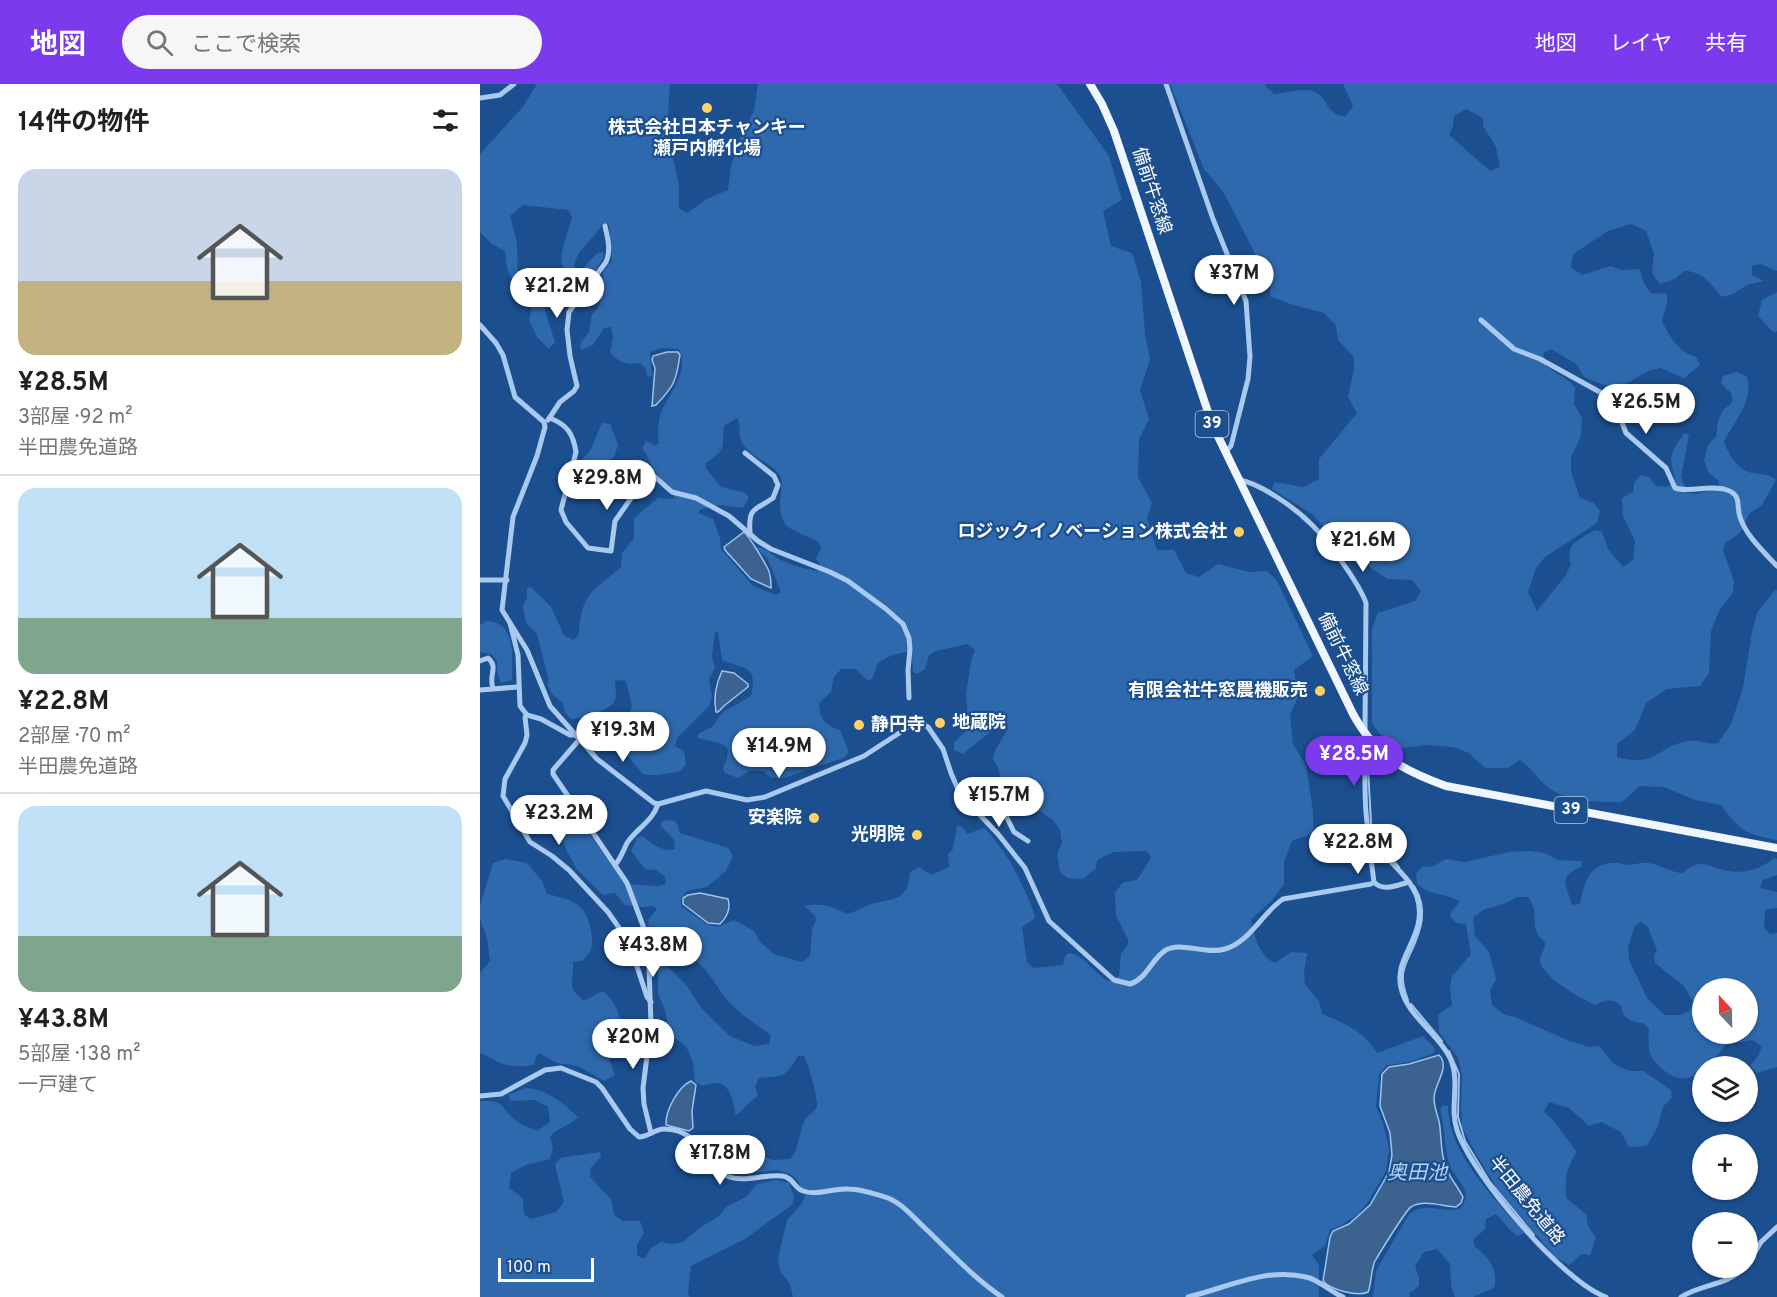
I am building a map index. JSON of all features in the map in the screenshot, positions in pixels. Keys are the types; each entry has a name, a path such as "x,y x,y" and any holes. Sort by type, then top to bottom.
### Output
{"main road":[{"name":"備前牛窓線","path":"1090,84 1114,131 1212,424 1353,714 1374,746 1412,773 1446,786 1777,848"}],"street":[{"path":"480,98 500,95 514,84"},
{"path":"1166,84 1213,219 1246,301 1250,357 1248,379 1231,446 1225,452"},
{"path":"544,422 577,386 567,330 569,312 606,262 609,243 605,226"},
{"path":"1481,320 1514,349 1540,359 1607,396 1616,407 1626,433 1666,468 1676,488 1682,490 1725,489 1735,494 1739,502 1739,515 1745,529 1777,566"},
{"path":"480,326 503,354 515,397 544,422 545,427 537,456 513,517 502,610 527,650 550,706 597,759 646,798 658,804 706,791 715,791 747,800 765,797 864,756 910,726 920,723 928,728 940,743 960,794 992,827 1025,868 1049,921 1114,980 1130,984 1142,977 1157,957 1167,949 1183,947 1212,951 1234,945 1243,940 1274,905 1283,899 1294,895 1355,888 1374,882"},
{"path":"550,418 571,432 575,444 576,452 561,510 566,522 588,548 611,551 617,517 646,477 654,476 672,492 690,496 713,507 750,533 758,542 848,581 869,595 903,624 909,638 910,649 909,698"},
{"path":"745,453 774,476 778,485 773,498 756,507 751,513 750,533"},
{"path":"1239,480 1248,481 1311,523 1361,590 1366,603 1365,734"},
{"path":"480,580 483,578 507,580"},
{"path":"510,623 518,655 520,706 526,715 527,735 505,779 503,796 530,842 569,870 608,912 629,942 647,997 651,1002"},
{"path":"480,661 488,658 492,660 494,666 490,681 493,688"},
{"path":"480,690 518,687"},
{"path":"526,715 541,719 577,738"},
{"path":"577,738 553,770 553,774 630,889 648,939 651,1024 643,1088 644,1104 651,1132"},
{"path":"1374,746 1365,767 1369,844 1374,882 1384,887 1409,882"},
{"path":"615,865 628,842 645,824 658,804"},
{"path":"974,810 1001,806 1014,832 1028,841"},
{"name":"半田農免道路","path":"1370,835 1409,882 1416,896 1419,925 1402,963 1399,975 1401,989 1406,1002 1434,1034 1453,1065 1456,1088 1454,1117 1461,1140 1487,1181 1531,1235 1579,1282 1606,1297"},
{"path":"480,1096 501,1094 545,1070 561,1068 596,1082 630,1129 639,1137 667,1129 689,1135 710,1162 729,1177 740,1179 781,1176 789,1178 797,1188 804,1191 816,1193 850,1189 876,1194 897,1202 984,1285 1002,1297"},
{"path":"1758,1247 1777,1227"},
{"path":"1188,1297 1276,1274 1307,1277 1343,1297"},
{"path":"1681,1297 1731,1278"}],"shaded area":[{"path":"537,84 670,84 667,131 679,185 679,208 687,213 707,199 728,190 731,166 741,135 754,111 758,84 1057,84 1109,156 1122,200 1103,211 1111,246 1132,253 1141,282 1145,334 1150,360 1140,390 1149,419 1139,439 1138,477 1152,503 1147,518 1157,550 1174,550 1186,573 1199,577 1218,564 1249,572 1267,571 1277,581 1313,656 1294,670 1298,697 1290,715 1293,744 1306,765 1313,811 1313,833 1292,841 1284,862 1284,884 1273,899 1251,920 1256,939 1261,951 1275,963 1291,952 1307,953 1304,972 1305,985 1319,1001 1322,1014 1360,1034 1377,1053 1423,1036 1435,1048 1434,1053 1410,1062 1387,1065 1379,1074 1376,1107 1383,1123 1389,1149 1386,1171 1368,1202 1358,1214 1330,1230 1325,1246 1312,1255 1319,1265 1319,1297 793,1297 790,1284 780,1271 778,1258 787,1220 803,1202 805,1195 798,1181 790,1174 777,1170 759,1172 738,1167 738,1157 759,1155 773,1160 790,1159 793,1155 805,1120 817,1106 804,1056 798,1056 783,1074 759,1078 755,1087 758,1095 735,1115 733,1100 722,1084 712,1083 703,1086 695,1082 693,1063 686,1046 673,1037 669,1030 665,1010 658,994 658,967 665,964 687,986 702,1009 730,1036 754,1046 769,1044 771,1035 734,1007 705,969 694,959 659,943 654,938 648,920 657,909 652,906 625,905 615,893 603,895 577,870 558,830 563,818 568,819 577,830 590,835 625,884 658,886 666,884 665,877 656,870 645,869 631,851 637,838 642,836 666,850 675,849 674,840 660,825 664,820 676,821 680,833 728,848 733,856 726,871 707,887 687,891 681,898 681,906 706,924 718,927 734,920 754,931 760,942 774,954 802,962 810,956 812,929 816,920 805,906 826,906 845,914 899,897 906,888 910,872 919,867 931,875 949,867 948,854 953,849 957,826 963,827 967,834 984,828 1008,858 1020,880 1035,915 1034,919 1022,927 1027,962 1033,968 1063,965 1065,956 1069,953 1080,958 1109,981 1119,976 1121,954 1128,944 1128,939 1116,916 1115,893 1122,883 1137,880 1151,858 1147,851 1114,852 1097,860 1096,868 1083,879 1068,878 1060,872 1057,854 1062,843 1060,830 1053,820 1033,807 1018,790 1005,791 1001,786 999,770 993,759 1008,728 1004,725 995,728 963,754 954,750 954,742 965,732 968,718 966,694 975,650 968,644 936,651 929,655 925,669 917,674 913,672 912,655 906,652 892,655 878,663 872,679 867,680 856,669 841,669 834,677 831,692 819,703 822,717 830,726 840,730 849,752 843,758 781,779 770,777 763,771 749,771 738,778 725,773 723,768 728,749 723,744 698,738 698,734 712,727 723,712 751,696 753,686 753,678 748,670 722,660 718,632 715,632 712,657 715,668 709,679 712,696 709,706 677,738 675,746 684,751 686,765 679,772 643,774 622,749 621,737 632,706 626,681 615,680 615,700 609,707 588,716 571,719 565,712 563,703 552,694 548,686 548,677 537,634 526,623 523,606 527,598 527,588 531,587 551,607 564,635 573,640 579,635 582,610 590,595 595,588 621,567 622,553 634,538 634,518 658,498 675,499 656,474 642,448 646,441 655,446 659,443 660,415 679,379 682,356 679,349 662,348 650,352 652,376 648,377 645,368 640,363 624,362 616,359 610,352 613,338 611,327 604,328 593,345 581,350 580,344 589,332 592,314 598,308 602,295 603,272 612,261 609,225 602,224 575,261 574,269 578,274 597,253 603,252 603,259 587,282 579,289 570,280 562,263 563,247 572,217 568,210 523,205 510,216 517,243 518,273 525,283 535,286 539,292 555,342 549,349 537,337 529,320 531,305 529,299 509,273 505,251 492,244 480,232 480,154 522,108","holes":["737,418 743,444 781,477 781,513 786,525 819,542 821,548 816,559 820,564 817,571 787,563 756,547 768,560 781,592 776,595 753,586 721,549 720,538 713,519 698,513 701,509 720,505 743,508 749,498 746,493 721,487 706,468 706,463 722,448 724,426"]},
{"path":"1170,84 1266,84 1266,87 1274,94 1302,90 1313,91 1334,113 1345,117 1353,106 1343,84 1777,84 1777,271 1760,264 1752,266 1752,275 1764,281 1747,285 1733,294 1722,297 1706,279 1690,271 1684,271 1675,279 1660,284 1652,273 1654,254 1646,231 1631,224 1608,231 1573,254 1571,267 1582,275 1611,266 1621,270 1640,269 1644,284 1651,293 1667,294 1662,321 1668,333 1679,347 1696,357 1700,365 1684,378 1660,368 1648,371 1619,388 1613,389 1584,377 1576,364 1551,349 1543,353 1546,366 1569,381 1575,388 1574,404 1582,418 1581,436 1571,457 1571,471 1580,498 1594,503 1600,511 1597,523 1545,557 1536,568 1528,592 1537,611 1566,575 1571,564 1569,557 1572,546 1595,530 1602,532 1608,549 1623,567 1633,560 1635,541 1623,516 1622,498 1633,492 1634,483 1640,475 1650,478 1656,486 1667,487 1675,481 1671,457 1684,433 1689,435 1681,477 1687,493 1698,494 1718,488 1719,481 1708,472 1704,460 1708,445 1716,437 1718,421 1723,410 1732,403 1732,394 1721,383 1723,376 1737,372 1747,377 1748,394 1745,403 1724,442 1740,467 1748,472 1769,475 1776,480 1762,505 1749,514 1740,533 1725,543 1723,550 1734,581 1733,592 1719,611 1711,631 1709,673 1700,686 1667,689 1646,703 1635,730 1617,744 1617,757 1641,760 1657,755 1680,743 1694,741 1718,743 1731,724 1743,688 1757,613 1777,590 1777,840 1757,836 1739,827 1721,805 1695,800 1664,787 1640,786 1622,802 1581,800 1552,790 1520,760 1508,768 1485,768 1469,753 1453,747 1427,745 1402,748 1386,742 1372,723 1372,628 1378,613 1415,601 1421,591 1412,580 1388,579 1372,569 1349,543 1338,542 1312,514 1272,489 1275,482 1303,487 1319,479 1319,459 1357,413 1348,397 1354,357 1338,340 1336,325 1324,313 1270,296 1270,283 1224,193 1204,169","holes":["1466,109 1483,118 1483,126 1496,147 1500,167 1490,171 1449,135 1454,116"]},
{"path":"1777,292 1777,331 1774,333 1758,316 1762,300"},
{"path":"602,423 610,424 618,445 614,457 593,473 576,474 578,464 590,451"},
{"path":"486,621 503,627 508,634 512,652 512,680 501,683 497,672 497,660 491,654 480,652 480,625"},
{"path":"1530,851 1545,853 1558,860 1581,861 1582,866 1569,874 1565,881 1572,905 1580,904 1588,877 1603,865 1648,863 1683,873 1696,865 1706,864 1721,870 1741,872 1764,865 1774,858 1777,859 1777,875 1763,880 1760,888 1777,892 1777,908 1765,910 1764,927 1770,934 1777,933 1777,1067 1758,1073 1758,1056 1762,1046 1758,1044 1758,978 1692,978 1692,1000 1684,986 1655,963 1654,955 1657,950 1648,927 1641,922 1635,926 1628,947 1629,960 1647,998 1665,1015 1680,1015 1689,1011 1692,1004 1692,1044 1730,1044 1725,1045 1716,1056 1692,1056 1692,1076 1676,1077 1670,1075 1652,1058 1648,1042 1649,1030 1645,1024 1626,1017 1621,1006 1615,1002 1606,1001 1595,1005 1589,1002 1572,993 1546,973 1540,960 1545,942 1536,931 1534,909 1528,897 1517,897 1483,910 1473,918 1475,936 1489,952 1496,979 1490,991 1492,1005 1505,1015 1515,1017 1567,1040 1589,1047 1599,1046 1614,1064 1629,1071 1643,1071 1671,1090 1672,1097 1663,1107 1658,1126 1647,1146 1629,1147 1621,1132 1601,1122 1589,1126 1569,1108 1549,1102 1544,1112 1577,1152 1570,1163 1567,1174 1566,1198 1586,1214 1588,1226 1596,1238 1590,1255 1582,1254 1569,1265 1555,1257 1498,1190 1462,1127 1462,1075 1458,1058 1439,1032 1438,1015 1452,1005 1450,989 1452,975 1471,955 1466,924 1457,923 1451,918 1450,913 1460,902 1423,888 1417,884 1416,874 1422,867 1434,866 1446,859 1465,862 1509,852"},
{"path":"506,859 527,863 542,881 547,894 577,904 586,914 591,931 591,948 582,961 573,962 572,988 584,1001 602,991 612,1001 618,1013 625,1040 620,1044 610,1043 605,1047 615,1075 604,1081 578,1066 557,1063 539,1053 534,1065 511,1066 480,1053 480,973 490,961 487,938 480,919 480,906 493,863"},
{"path":"526,1088 541,1091 554,1098 578,1117 550,1137 553,1147 550,1159 526,1165 511,1173 509,1188 523,1198 524,1214 530,1219 556,1212 564,1202 555,1165 560,1158 600,1152 601,1157 591,1167 590,1177 611,1199 614,1215 623,1221 640,1221 644,1233 637,1245 637,1255 644,1259 651,1248 661,1242 673,1244 683,1242 719,1216 726,1207 746,1197 757,1184 776,1180 789,1183 794,1196 793,1204 745,1239 691,1266 688,1293 690,1297 480,1297 480,1101 498,1103 517,1122 537,1131 550,1122 548,1107 535,1100 511,1101 508,1095"},
{"path":"1443,1105 1448,1106 1450,1124 1464,1158 1487,1190 1524,1233 1518,1236 1496,1214 1486,1219 1485,1229 1473,1240 1475,1247 1492,1265 1495,1276 1494,1288 1473,1297 1455,1297 1451,1286 1450,1264 1437,1249 1424,1252 1415,1266 1419,1286 1409,1294 1410,1297 1373,1297 1376,1271 1409,1214 1422,1208 1454,1210 1461,1208 1465,1200 1465,1192 1447,1157 1440,1109"}],"water":[{"path":"678,352 680,355 675,378 667,393 656,405 652,406 655,368 653,356"},
{"path":"744,532 768,569 771,588 751,579 725,550 724,547"},
{"path":"722,671 734,673 748,684 748,687 716,712 716,691"},
{"path":"700,893 728,899 728,913 720,924 708,923 683,904 683,898"},
{"name":"奥田池","path":"1439,1055 1443,1070 1435,1093 1434,1104 1439,1121 1444,1162 1463,1197 1461,1203 1456,1207 1421,1203 1411,1207 1375,1261 1368,1292 1351,1293 1338,1290 1323,1281 1330,1237 1333,1231 1349,1224 1370,1205 1389,1172 1392,1155 1390,1133 1380,1106 1382,1074 1389,1067"},
{"path":"691,1081 696,1085 692,1111 693,1128 689,1131 666,1125 673,1100 681,1088"}],"waterway":[{"path":"1381,760 1373,762 1368,767 1371,823 1374,835 1399,867"},
{"path":"1408,1000 1403,985 1403,973 1422,920 1421,903 1414,886"},
{"path":"1411,1004 1442,1041"},
{"path":"1449,1051 1459,1074 1458,1117 1465,1141 1490,1182 1534,1235"}],"place":[{"name":"株式会社日本チャンキー 瀬戸内孵化場","path":"707,108"},
{"name":"ロジックイノベーション株式会社","path":"1239,532"},
{"name":"有限会社牛窓農機販売","path":"1320,691"},
{"name":"地蔵院","path":"940,723"},
{"name":"静円寺","path":"859,725"},
{"name":"安楽院","path":"814,818"},
{"name":"光明院","path":"917,835"}]}
